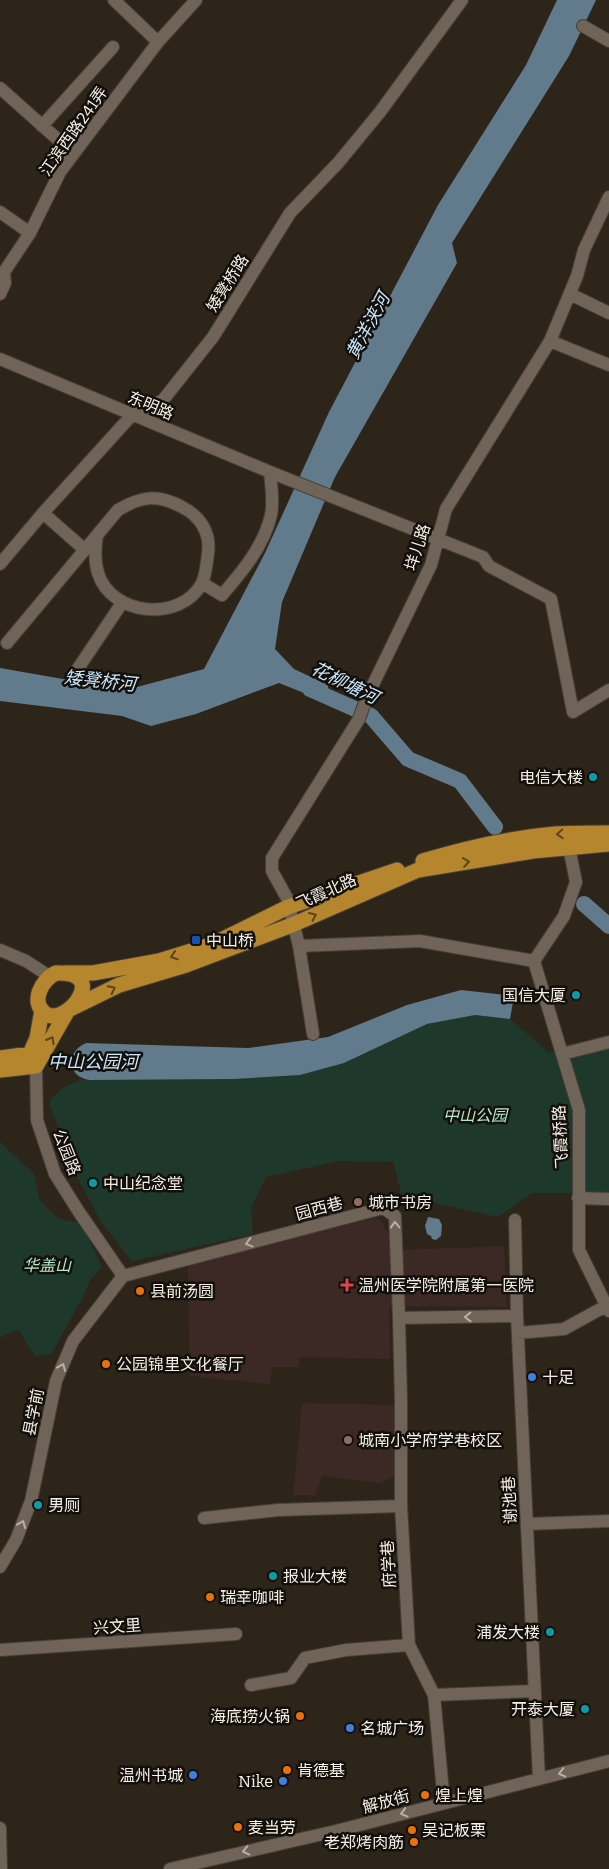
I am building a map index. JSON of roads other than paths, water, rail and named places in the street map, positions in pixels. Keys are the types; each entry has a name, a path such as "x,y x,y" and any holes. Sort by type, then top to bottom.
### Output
{"main road":[{"name":"飞霞北路","path":"50,976 56,973 93,973 158,961 211,944 288,907 451,853 505,841 555,834 609,833"},
{"name":"飞霞北路","path":"42,1010 50,1016 54,1016 119,986 186,965 292,925 418,870 568,847 609,844"},
{"path":"0,1070 33,1060 68,1010 81,996 83,987 80,979 66,973"},
{"path":"33,1060 42,1010 40,1006 40,987 50,976"},
{"path":"0,1058 33,1060"}],"street":[{"path":"114,0 158,42"},
{"name":"矮凳桥路","path":"0,564 132,414 163,400 214,337 290,213 338,163 380,112 462,0"},
{"name":"江滨西路241弄","path":"0,294 5,283 4,272 30,233 60,172 73,152 191,2"},
{"path":"583,26 609,41"},
{"path":"42,126 113,47"},
{"path":"0,88 73,152"},
{"name":"垟儿路","path":"288,907 287,898 272,871 272,858 358,719 431,565 446,509 550,341 577,276 584,250 608,203"},
{"path":"0,212 30,233"},
{"path":"570,294 609,313"},
{"path":"550,341 609,365"},
{"name":"东明路","path":"0,359 270,472 483,557 489,566 550,599 573,712 609,690"},
{"path":"202,583 222,595 248,564 267,529 272,513 270,472"},
{"path":"7,642 118,510 134,501 150,498 169,500 188,510 204,526 210,544 202,583 195,592 181,602 164,609 141,609 122,602 110,594 98,574 94,555 97,536"},
{"path":"43,513 85,550"},
{"path":"77,670 122,602"},
{"path":"299,946 420,941 534,960 564,916 576,882 568,847"},
{"path":"288,907 299,946 313,1034"},
{"path":"0,950 26,961 50,976"},
{"name":"飞霞桥路","path":"534,960 579,1110 579,1250 608,1309"},
{"path":"562,1054 609,1042"},
{"name":"公园路","path":"33,1060 37,1120 55,1174 123,1276"},
{"path":"578,1198 609,1199"},
{"name":"园西巷","path":"123,1276 383,1208 395,1216 399,1318"},
{"name":"谢池巷","path":"515,1220 517,1316 539,1779"},
{"name":"县学前","path":"0,1568 16,1540 32,1501 56,1381 73,1342 123,1276"},
{"path":"518,1333 564,1329 608,1309"},
{"path":"399,1318 517,1316"},
{"name":"府学巷","path":"399,1318 401,1506 409,1645 434,1695 444,1803"},
{"path":"204,1518 278,1510 401,1506"},
{"path":"527,1524 609,1521"},
{"name":"兴文里","path":"0,1650 236,1634"},
{"path":"251,1685 291,1678 305,1658 346,1650 409,1645"},
{"path":"434,1695 534,1691"},
{"name":"解放街","path":"170,1869 336,1830 609,1761"},
{"path":"0,1828 1,1869"}],"water":[{"path":"557,0 596,0 569,56 452,243 457,263 335,477 282,602 275,649 294,669 328,685 329,703 279,683 196,714 151,726 122,716 0,701 0,668 126,690 204,669 265,553 329,412 438,205 526,65"},
{"name":"中山公园河","path":"461,990 514,996 510,1019 475,1015 427,1024 344,1063 300,1075 234,1079 90,1080 82,1078 77,1074 72,1064 75,1052 86,1043 248,1048 328,1037 407,1005"},
{"path":"428,1217 439,1219 442,1225 441,1236 436,1240 427,1234 425,1226"}],"waterway":[{"name":"花柳塘河","path":"310,689 371,716 408,759 460,781 495,827"},
{"name":"花柳塘河","path":"584,904 609,926"}],"place":[{"name":"电信大楼","path":"593,777"},
{"name":"中山桥","path":"196,940"},
{"name":"国信大厦","path":"576,995"},
{"name":"中山纪念堂","path":"93,1183"},
{"name":"城市书房","path":"358,1202"},
{"name":"温州医学院附属第一医院","path":"347,1285"},
{"name":"县前汤圆","path":"140,1291"},
{"name":"公园锦里文化餐厅","path":"106,1364"},
{"name":"十足","path":"532,1377"},
{"name":"城南小学府学巷校区","path":"348,1440"},
{"name":"男厕","path":"38,1505"},
{"name":"报业大楼","path":"273,1576"},
{"name":"瑞幸咖啡","path":"210,1597"},
{"name":"浦发大楼","path":"550,1632"},
{"name":"开泰大厦","path":"585,1709"},
{"name":"海底捞火锅","path":"300,1716"},
{"name":"名城广场","path":"350,1728"},
{"name":"肯德基","path":"287,1770"},
{"name":"温州书城","path":"193,1775"},
{"name":"Nike","path":"283,1781"},
{"name":"煌上煌","path":"425,1795"},
{"name":"麦当劳","path":"238,1827"},
{"name":"吴记板栗","path":"412,1830"},
{"name":"老郑烤肉筋","path":"414,1842"}],"water label":[{"name":"黄洋浃河","path":"368,326"},
{"name":"矮凳桥河","path":"100,681"}],"park label":[{"name":"中山公园","path":"475,1115"},
{"name":"华盖山","path":"47,1265"}]}
